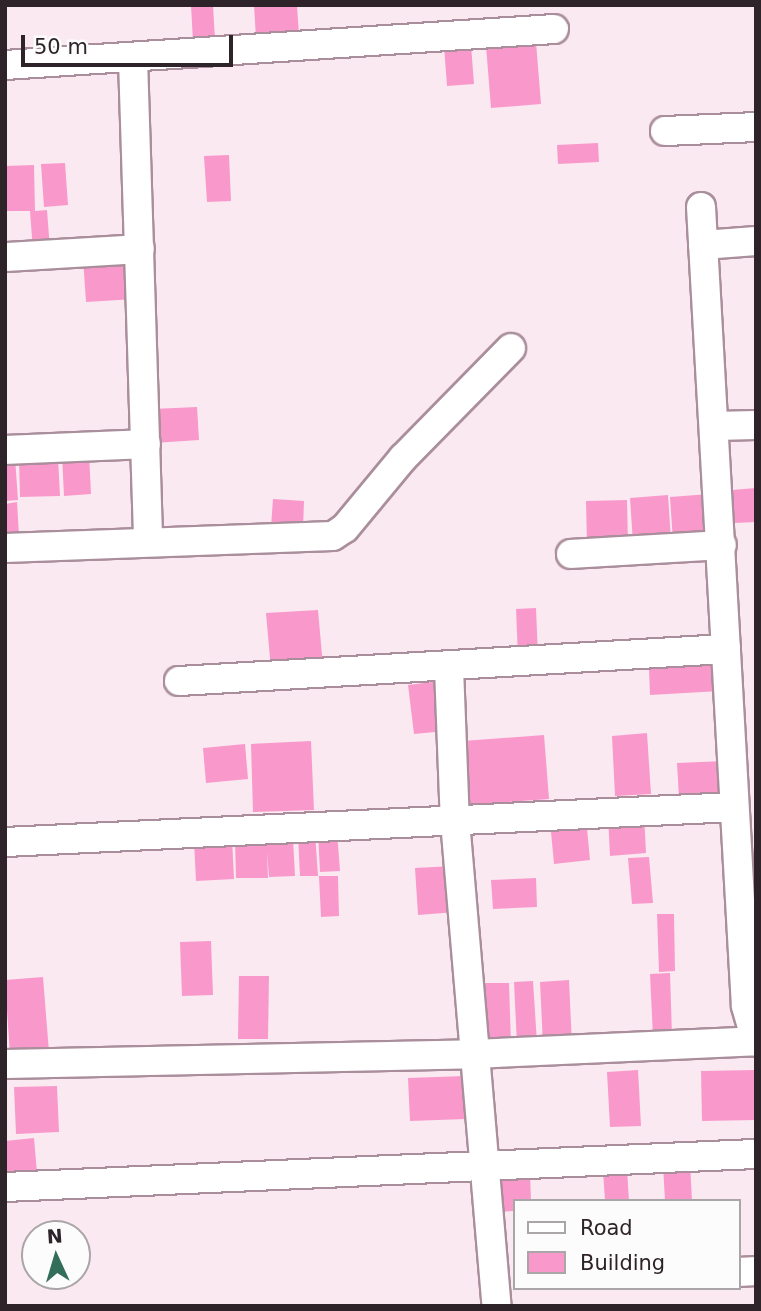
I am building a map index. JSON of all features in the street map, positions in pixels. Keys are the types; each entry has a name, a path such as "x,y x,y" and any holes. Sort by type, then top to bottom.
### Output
{"street":[{"path":"5,65 133,59 554,29"},
{"path":"133,59 148,542"},
{"path":"665,131 756,127"},
{"path":"5,1064 474,1054 756,1042 748,1022 748,871 734,807 744,762 726,649 702,207"},
{"path":"703,245 756,241"},
{"path":"5,257 140,249"},
{"path":"5,548 333,536 345,528 403,458 511,348"},
{"path":"714,426 756,425"},
{"path":"5,450 146,444"},
{"path":"571,554 722,545"},
{"path":"179,681 449,668 726,649"},
{"path":"449,668 456,821 474,1054 503,1293"},
{"path":"6,836 456,821 734,807"},
{"path":"5,1187 756,1154"}],"building":[{"path":"191,5 213,5 215,40 193,42"},
{"path":"254,5 297,5 299,36 256,38"},
{"path":"536,42 541,104 491,108 486,46"},
{"path":"471,45 474,84 447,86 444,46"},
{"path":"598,143 599,162 558,164 557,145"},
{"path":"229,155 231,201 207,202 204,156"},
{"path":"65,163 68,205 44,207 41,164"},
{"path":"34,165 35,211 47,210 50,249 33,251 30,211 6,211 5,166"},
{"path":"132,256 135,299 86,302 83,258"},
{"path":"197,407 199,440 154,443 152,409"},
{"path":"89,453 91,494 64,496 62,455"},
{"path":"58,457 60,496 20,497 19,458"},
{"path":"15,458 18,500 5,501 5,459"},
{"path":"756,488 756,522 734,523 732,490"},
{"path":"709,494 712,538 673,541 670,497"},
{"path":"668,495 671,540 633,543 630,498"},
{"path":"273,499 304,501 303,529 271,527"},
{"path":"627,500 628,544 587,545 586,501"},
{"path":"17,502 19,535 5,536 5,504"},
{"path":"536,608 538,657 518,657 516,609"},
{"path":"318,610 323,666 271,670 266,613"},
{"path":"719,665 720,691 650,695 649,669"},
{"path":"440,681 446,731 414,734 408,685"},
{"path":"647,733 651,794 615,796 612,736"},
{"path":"544,735 549,799 468,805 463,741"},
{"path":"311,741 314,810 253,812 251,744"},
{"path":"245,744 248,779 206,783 203,748"},
{"path":"724,761 726,795 679,798 677,763"},
{"path":"644,814 646,853 610,856 608,816"},
{"path":"586,818 590,860 554,864 550,821"},
{"path":"337,831 340,871 320,872 318,832"},
{"path":"315,833 318,876 300,876 298,835"},
{"path":"293,838 295,876 269,877 267,852 268,878 236,878 235,839"},
{"path":"232,839 234,879 196,881 194,841"},
{"path":"649,857 653,903 632,904 628,858"},
{"path":"453,866 456,912 418,915 415,868"},
{"path":"319,876 338,876 339,916 321,917"},
{"path":"536,878 537,907 493,909 491,880"},
{"path":"657,914 674,914 675,971 659,972"},
{"path":"211,941 213,995 182,996 180,942"},
{"path":"670,973 672,1036 653,1037 650,974"},
{"path":"239,976 269,976 268,1039 238,1039"},
{"path":"43,977 49,1052 10,1055 5,980"},
{"path":"569,980 572,1045 543,1046 540,982"},
{"path":"533,981 537,1043 517,1045 514,982"},
{"path":"483,983 509,983 511,1044 486,1044"},
{"path":"638,1070 641,1126 610,1127 607,1072"},
{"path":"755,1070 756,1120 702,1121 701,1071"},
{"path":"465,1076 466,1119 410,1121 408,1078"},
{"path":"57,1086 59,1132 16,1134 14,1087"},
{"path":"34,1138 37,1173 5,1175 5,1141"},
{"path":"690,1163 692,1199 665,1199 663,1165"},
{"path":"627,1169 629,1199 605,1199 603,1171"},
{"path":"530,1173 531,1199 512,1199 512,1211 496,1212 495,1175"}]}
